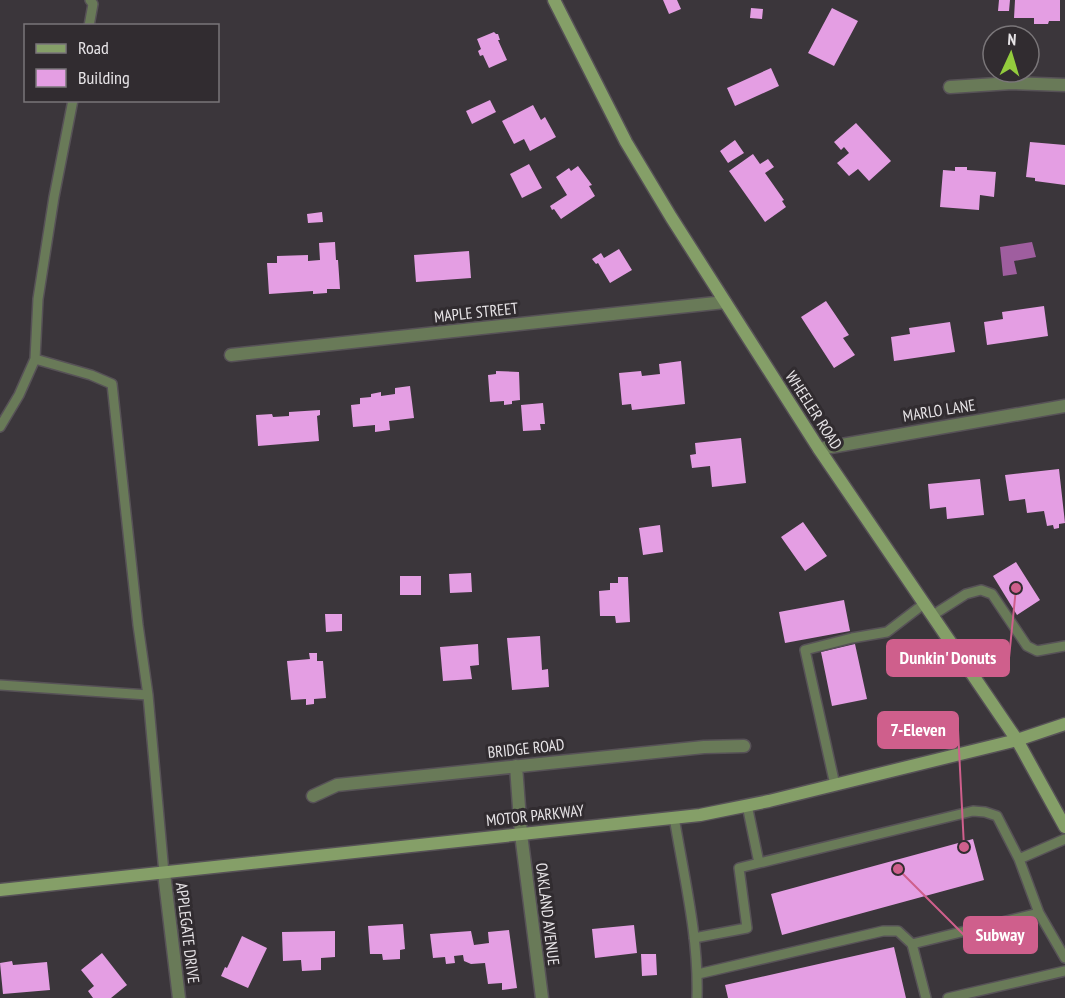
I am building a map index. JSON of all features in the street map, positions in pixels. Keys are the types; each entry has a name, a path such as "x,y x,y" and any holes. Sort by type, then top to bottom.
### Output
{"main road":[{"name":"WHEELER ROAD","path":"554,0 626,142 670,217 819,449 1017,740 1065,828"},
{"name":"MOTOR PARKWAY","path":"0,890 700,815 835,785 1017,740 1065,724"}],"street":[{"path":"950,87 1012,83 1065,85"},
{"name":"MAPLE STREET","path":"231,356 725,302"},
{"name":"MARLO LANE","path":"819,449 1065,406"},
{"name":"BRIDGE ROAD","path":"313,796 338,785 704,747 744,747"},
{"name":"OAKLAND AVENUE","path":"516,766 521,834 542,998"},
{"name":"APPLEGATE DRIVE","path":"164,873 179,998"}],"lane":[{"path":"88,24 93,4 90,0"},
{"path":"0,427 19,395 35,359 38,299 54,197 73,102"},
{"path":"35,359 91,375 112,384 148,695 164,873"},
{"path":"933,615 966,594 981,590 992,594 1027,646 1037,651 1065,646"},
{"path":"835,785 805,650 887,632 925,603"},
{"path":"0,685 148,695"},
{"path":"747,805 759,863"},
{"path":"694,938 747,928 738,868 973,812 985,812 997,816 1019,859 1039,913 1065,958"},
{"path":"674,818 694,938 698,974 697,998"},
{"path":"1019,859 1065,839"},
{"path":"912,944 1039,913"},
{"path":"698,974 883,931 898,931 912,944 926,998"},
{"path":"948,998 1065,970"}],"shaded area":[{"path":"1032,242 1036,257 1014,261 1017,274 1003,276 1000,247"}],"building":[{"path":"663,0 677,0 681,9 669,14"},
{"path":"999,0 1010,0 1009,11 998,11"},
{"path":"1015,0 1060,0 1060,21 1034,24 1034,18 1014,18"},
{"path":"751,8 763,9 762,19 750,18"},
{"path":"832,8 858,21 834,66 808,53"},
{"path":"494,32 498,34 500,40 498,40 507,60 489,68 483,55 480,56 478,51 481,49 477,39"},
{"path":"771,68 779,86 735,106 727,88"},
{"path":"490,100 496,112 472,124 466,111"},
{"path":"533,105 541,120 545,117 556,137 530,151 524,139 514,144 502,121"},
{"path":"856,123 891,161 869,181 858,169 849,176 837,163 849,153 844,147 841,150 834,142"},
{"path":"735,140 744,153 728,163 720,151"},
{"path":"1030,142 1065,145 1065,185 1035,181 1035,178 1026,177"},
{"path":"753,154 760,164 768,159 774,167 765,173 784,200 782,201 786,207 765,222 729,171"},
{"path":"529,164 542,188 522,198 510,174"},
{"path":"578,166 592,185 589,186 595,196 561,219 550,206 567,195 556,177 569,168 571,171"},
{"path":"955,167 996,172 994,197 980,195 979,210 940,207 943,170 955,171"},
{"path":"322,212 323,222 308,223 307,214"},
{"path":"335,242 340,289 327,289 327,293 313,294 313,291 269,294 267,263 277,263 277,256 308,255 308,261 320,260 319,243"},
{"path":"619,249 632,270 610,283 598,263 596,264 592,259 601,253 604,258"},
{"path":"469,251 471,278 416,282 414,255"},
{"path":"826,301 849,335 843,338 855,355 834,368 801,317"},
{"path":"1044,306 1048,336 987,345 984,322 1003,319 1002,312"},
{"path":"950,322 955,352 894,361 891,337 910,334 909,328"},
{"path":"681,361 685,404 632,410 631,404 622,405 619,373 641,371 642,376 660,374 659,364"},
{"path":"496,371 519,372 520,400 504,405 504,401 490,402 488,375 496,374"},
{"path":"410,386 414,418 389,421 390,430 375,432 375,425 353,427 351,405 360,404 360,398 371,397 371,394 381,392 381,396 395,394 395,388"},
{"path":"543,403 545,424 540,424 541,430 523,431 521,405"},
{"path":"320,410 320,415 317,416 319,441 258,446 256,415 289,416 289,412"},
{"path":"741,438 746,483 712,487 710,466 692,468 690,455 696,454 695,443"},
{"path":"1059,469 1065,523 1059,524 1059,528 1054,529 1053,525 1047,526 1044,511 1027,513 1025,499 1009,501 1005,475"},
{"path":"980,479 984,515 947,519 946,507 930,509 928,484"},
{"path":"803,522 827,556 805,571 781,537"},
{"path":"660,525 663,552 643,555 639,528"},
{"path":"1016,562 1040,600 1017,615 993,576"},
{"path":"471,573 472,592 450,593 449,574"},
{"path":"400,576 421,576 421,595 400,595"},
{"path":"618,577 628,577 630,622 616,623 615,616 600,616 599,591 610,590 610,583 618,583"},
{"path":"844,600 850,631 785,643 779,612"},
{"path":"325,614 342,614 342,631 326,632"},
{"path":"540,636 542,670 548,669 549,687 512,690 507,638"},
{"path":"478,644 479,665 470,666 472,679 443,681 440,647"},
{"path":"855,644 867,699 832,706 821,652"},
{"path":"309,653 317,653 317,661 323,661 326,698 314,699 314,704 306,705 306,699 291,700 287,661 310,659"},
{"path":"973,839 984,880 782,935 771,894"},
{"path":"403,924 405,949 400,950 400,959 383,960 382,954 370,954 368,926"},
{"path":"634,925 637,953 595,958 592,929"},
{"path":"509,930 517,988 502,990 502,983 488,984 485,963 471,964 464,961 463,955 454,956 455,963 446,964 445,957 433,958 430,934 471,931 474,945 489,943 488,932"},
{"path":"335,931 335,957 321,958 321,970 302,971 301,960 283,961 282,932"},
{"path":"242,936 267,948 248,988 221,976"},
{"path":"894,947 906,998 728,998 725,985"},
{"path":"102,953 127,985 111,998 93,998 88,991 94,986 81,970"},
{"path":"641,954 656,954 657,975 642,976"},
{"path":"12,961 13,965 47,962 50,990 3,994 0,963"}],"place":[{"name":"Dunkin' Donuts","path":"1016,588"},
{"name":"7-Eleven","path":"964,847"},
{"name":"Subway","path":"898,869"}]}
